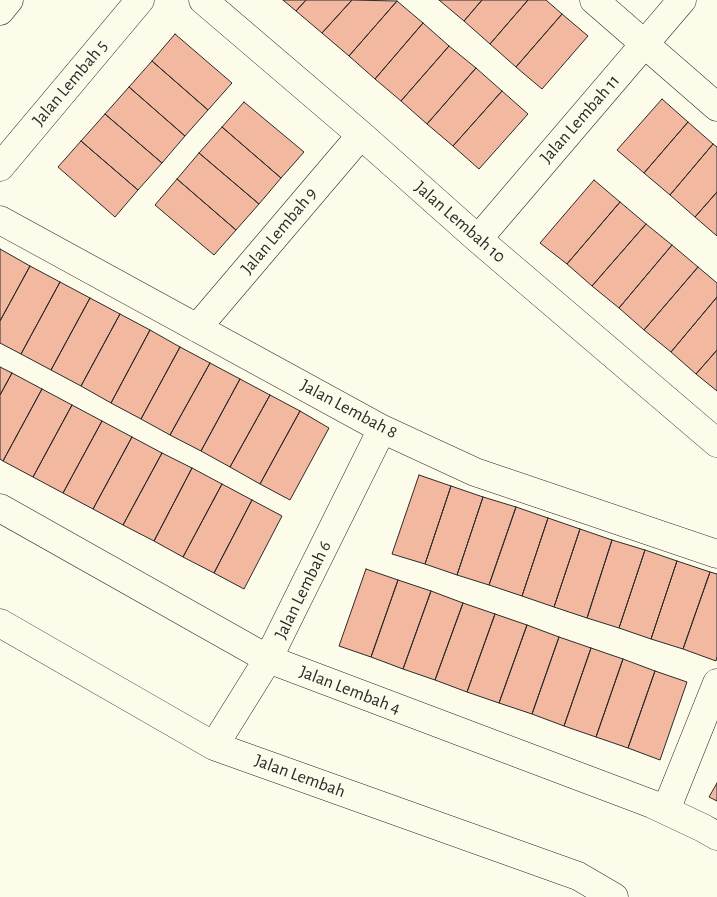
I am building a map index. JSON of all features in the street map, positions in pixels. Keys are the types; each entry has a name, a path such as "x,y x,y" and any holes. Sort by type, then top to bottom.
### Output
{"street":[{"path":"0,11 9,0"},
{"name":"Jalan Lembah 5","path":"0,166 140,0"},
{"name":"Jalan Lembah 10","path":"202,0 717,443"},
{"path":"594,0 717,107"},
{"name":"Jalan Lembah 11","path":"478,239 682,0"},
{"name":"Jalan Lembah 9","path":"197,328 361,135"},
{"name":"Jalan Lembah 8","path":"0,220 382,428 475,472 717,554"},
{"name":"Jalan Lembah 6","path":"214,746 268,659 382,428"},
{"name":"Jalan Lembah 4","path":"0,508 268,659 666,810 717,836"},
{"name":"Jalan Lembah","path":"0,623 214,746 578,876 614,897"},
{"path":"666,810 717,683"}],"building":[{"path":"283,0 306,0 296,11"},
{"path":"306,0 352,0 322,33 296,11"},
{"path":"352,0 397,1 349,56 322,33"},
{"path":"439,0 482,0 464,21"},
{"path":"482,0 528,0 490,44 464,21"},
{"path":"528,0 546,0 562,14 516,67 490,44"},
{"path":"397,1 423,23 375,79 349,56"},
{"path":"562,14 588,36 542,89 516,67"},
{"path":"423,23 449,46 401,101 375,79"},
{"path":"175,34 232,83 208,110 152,61"},
{"path":"449,46 476,68 427,124 401,101"},
{"path":"152,61 208,110 185,136 129,87"},
{"path":"476,68 502,91 453,146 427,124"},
{"path":"129,87 185,136 162,163 105,114"},
{"path":"502,91 528,114 479,169 453,146"},
{"path":"662,99 688,122 644,173 617,150"},
{"path":"244,102 304,152 281,178 222,127"},
{"path":"105,114 162,163 138,190 81,141"},
{"path":"688,122 713,144 670,195 644,173"},
{"path":"222,127 281,178 259,204 199,153"},
{"path":"81,141 138,190 115,217 58,167"},
{"path":"713,144 717,147 717,192 695,217 670,195"},
{"path":"199,153 259,204 236,230 177,179"},
{"path":"177,179 236,230 214,255 155,205"},
{"path":"594,180 620,202 567,264 540,243"},
{"path":"717,192 717,236 695,217"},
{"path":"620,202 646,224 592,286 567,264"},
{"path":"646,224 672,245 619,308 592,286"},
{"path":"672,245 698,267 644,330 619,308"},
{"path":"0,249 30,266 0,321"},
{"path":"30,266 60,282 21,354 0,343 0,321"},
{"path":"698,267 717,283 717,297 671,352 644,330"},
{"path":"60,282 90,298 51,370 21,354"},
{"path":"717,297 717,350 696,374 671,352"},
{"path":"90,298 120,314 81,386 51,370"},
{"path":"120,314 150,330 111,403 81,386"},
{"path":"150,330 180,347 141,419 111,403"},
{"path":"180,347 210,363 170,435 141,419"},
{"path":"717,350 717,391 696,374"},
{"path":"210,363 240,379 201,451 170,435"},
{"path":"0,367 12,373 0,395"},
{"path":"12,373 42,389 3,461 0,459 0,395"},
{"path":"240,379 270,395 230,467 201,451"},
{"path":"42,389 72,405 33,477 3,461"},
{"path":"270,395 300,411 260,484 230,467"},
{"path":"72,405 102,421 63,493 33,477"},
{"path":"300,411 329,428 290,500 260,484"},
{"path":"102,421 132,437 93,509 63,493"},
{"path":"132,437 162,453 123,525 93,509"},
{"path":"162,453 192,468 154,541 123,525"},
{"path":"192,468 222,484 183,557 154,541"},
{"path":"419,475 451,486 425,564 392,554"},
{"path":"222,484 252,500 214,573 183,557"},
{"path":"451,486 483,497 457,575 425,564"},
{"path":"483,497 516,507 489,585 457,575"},
{"path":"252,500 282,516 244,589 214,573"},
{"path":"516,507 548,518 522,596 489,585"},
{"path":"548,518 580,529 554,607 522,596"},
{"path":"580,529 612,540 587,618 554,607"},
{"path":"612,540 645,550 619,628 587,618"},
{"path":"645,550 677,561 651,639 619,628"},
{"path":"677,561 710,572 683,649 651,639"},
{"path":"366,569 398,580 371,657 339,646"},
{"path":"710,572 717,574 716,661 683,649"},
{"path":"398,580 431,591 403,669 371,657"},
{"path":"431,591 463,603 435,680 403,669"},
{"path":"463,603 495,614 467,692 435,680"},
{"path":"495,614 527,625 499,703 467,692"},
{"path":"527,625 559,637 532,714 499,703"},
{"path":"559,637 591,648 564,726 532,714"},
{"path":"591,648 623,659 596,737 564,726"},
{"path":"623,659 655,671 628,748 596,737"},
{"path":"655,671 687,682 660,760 628,748"},
{"path":"717,783 717,801 709,797"}]}
